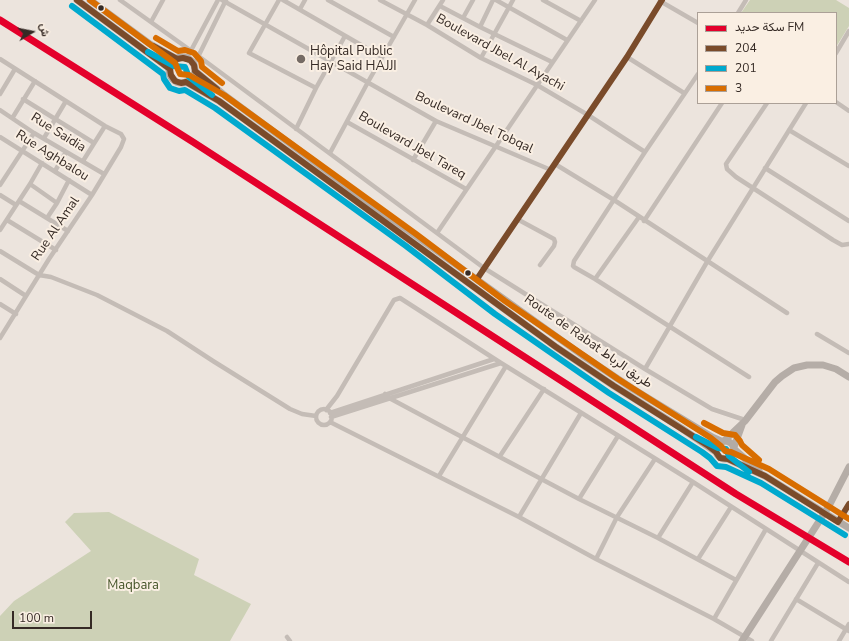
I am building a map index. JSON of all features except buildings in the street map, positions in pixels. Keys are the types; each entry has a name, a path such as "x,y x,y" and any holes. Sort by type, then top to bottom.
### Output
{"main road":[{"path":"76,0 170,69"},
{"path":"90,0 150,44 177,58 187,58 194,68 192,78 186,82 181,83 174,80 171,75 170,69 172,63 177,58"},
{"name":"Route de Rabat طريق الرباط","path":"194,68 223,94 373,205 604,371 712,437 723,441"},
{"name":"Route de Rabat طريق الرباط","path":"186,82 219,101 556,347 716,452"},
{"path":"765,476 734,448 730,442 723,441 716,447 716,452 720,458 728,459 765,476 849,528"},
{"path":"728,459 733,456 734,448"}],"street":[{"path":"120,0 197,55 484,268 645,369 712,409 742,419 744,422"},
{"path":"151,22 163,0"},
{"path":"187,58 218,0"},
{"path":"194,68 197,55 224,0"},
{"name":"Boulevard Jbel Tobqal","path":"224,0 265,25 436,121 550,170"},
{"path":"279,0 249,53 316,88"},
{"path":"283,0 382,57"},
{"path":"300,9 305,0"},
{"path":"328,0 394,38"},
{"name":"Boulevard Jbel Al Ayachi","path":"380,0 427,25 481,58 537,85 588,115 645,152"},
{"path":"330,153 368,82 415,0"},
{"path":"427,25 443,0"},
{"path":"463,18 473,0"},
{"path":"480,27 494,0 567,40"},
{"path":"481,58 513,0"},
{"path":"543,0 580,21"},
{"path":"437,233 595,0"},
{"path":"477,279 627,57 661,0 697,22"},
{"path":"739,12 746,0"},
{"path":"440,6 552,62"},
{"path":"837,51 849,31"},
{"path":"296,129 316,88 345,36"},
{"path":"627,57 684,93"},
{"path":"0,59 105,126 83,161"},
{"path":"0,94 15,69"},
{"path":"697,75 645,152 573,264 574,267 749,377"},
{"path":"13,117 23,98 35,81"},
{"path":"23,98 94,143"},
{"path":"44,138 66,101"},
{"path":"837,103 849,111"},
{"path":"644,221 721,104"},
{"path":"767,104 726,164 727,169 732,174 833,240 842,244 849,244"},
{"path":"645,369 707,262 805,104"},
{"name":"Rue Saidia","path":"0,110 104,174"},
{"path":"414,160 436,121"},
{"name":"Boulevard Jbel Tareq","path":"347,122 466,189"},
{"name":"Rue Al Amal","path":"0,338 39,275 92,195 124,142 124,137 118,132 105,126"},
{"path":"790,130 849,166"},
{"path":"0,185 34,132"},
{"name":"Rue Aghbalou","path":"1,139 23,150 92,195"},
{"path":"56,171 66,152"},
{"path":"0,230 42,163"},
{"path":"555,164 614,200 786,313"},
{"path":"765,168 849,221"},
{"path":"47,218 69,180"},
{"path":"30,184 57,203"},
{"path":"0,195 47,218 68,231"},
{"path":"595,279 639,217"},
{"path":"7,220 56,250"},
{"path":"517,220 554,238 554,246 540,265"},
{"path":"0,251 39,275 51,276 97,294 167,331 290,409 302,414 316,416"},
{"path":"0,279 26,296"},
{"path":"316,416 317,421 321,424 326,424 338,396 394,300 400,298 501,364 544,389 693,482 849,582"},
{"path":"0,304 16,314"},
{"path":"817,334 849,353"},
{"path":"329,415 384,394 494,359"},
{"path":"329,415 390,400 501,364"},
{"path":"723,441 744,422 775,382 794,368 807,365 823,365 836,369 849,377"},
{"path":"439,476 506,366"},
{"path":"500,456 544,389"},
{"path":"384,394 390,400 500,456 579,499 658,538 736,580"},
{"path":"316,416 320,410 439,476 714,620 743,639 752,641"},
{"path":"519,517 581,413"},
{"path":"734,448 744,422"},
{"path":"579,499 618,436"},
{"path":"596,559 617,517 655,459"},
{"path":"743,639 829,506 849,467"},
{"path":"658,538 693,482"},
{"path":"838,522 849,504"},
{"path":"698,560 731,507"},
{"path":"714,620 766,529"},
{"path":"771,641 818,563"},
{"path":"796,599 847,630"},
{"path":"839,641 847,630 849,624"}],"green space":[{"path":"750,0 836,0 849,8 849,26 837,45 837,12 742,12"},
{"name":"Maqbara","path":"109,512 199,559 194,575 251,604 230,641 0,641 0,616 14,601 91,551 65,522 74,513"}],"rail line":[{"name":"FM","path":"0,20 193,142 736,494 849,562"}],"transit line":[{"name":"204","path":"77,0 170,69 171,75 175,81 181,83 186,82 219,101 556,347 707,445 716,452 720,458 728,459 765,476 838,522 849,504"},
{"name":"3","path":"90,0 175,63 180,74 189,75 224,95 416,234 505,301 618,379 711,438 725,451 731,452 769,469 849,519"},
{"name":"204","path":"477,279 627,57 662,0"},
{"name":"201","path":"72,6 163,74 164,79 170,88 179,91 185,90 215,108 406,246 495,314 609,393 702,452 717,466 726,467 761,483 845,535"},
{"name":"3","path":"156,38 178,51 185,50 194,53 201,61 202,67 222,83"},
{"name":"204","path":"153,46 177,59 183,58 190,60 194,65 195,71 217,89"},
{"name":"201","path":"148,52 174,66 185,67 189,77 212,95"},
{"name":"3","path":"704,423 723,433 735,435 742,445 759,460"},
{"name":"201","path":"696,437 718,448 726,449 729,456 749,472"}],"place":[{"name":"Hôpital Public Hay Said HAJJI","path":"301,59"}]}
